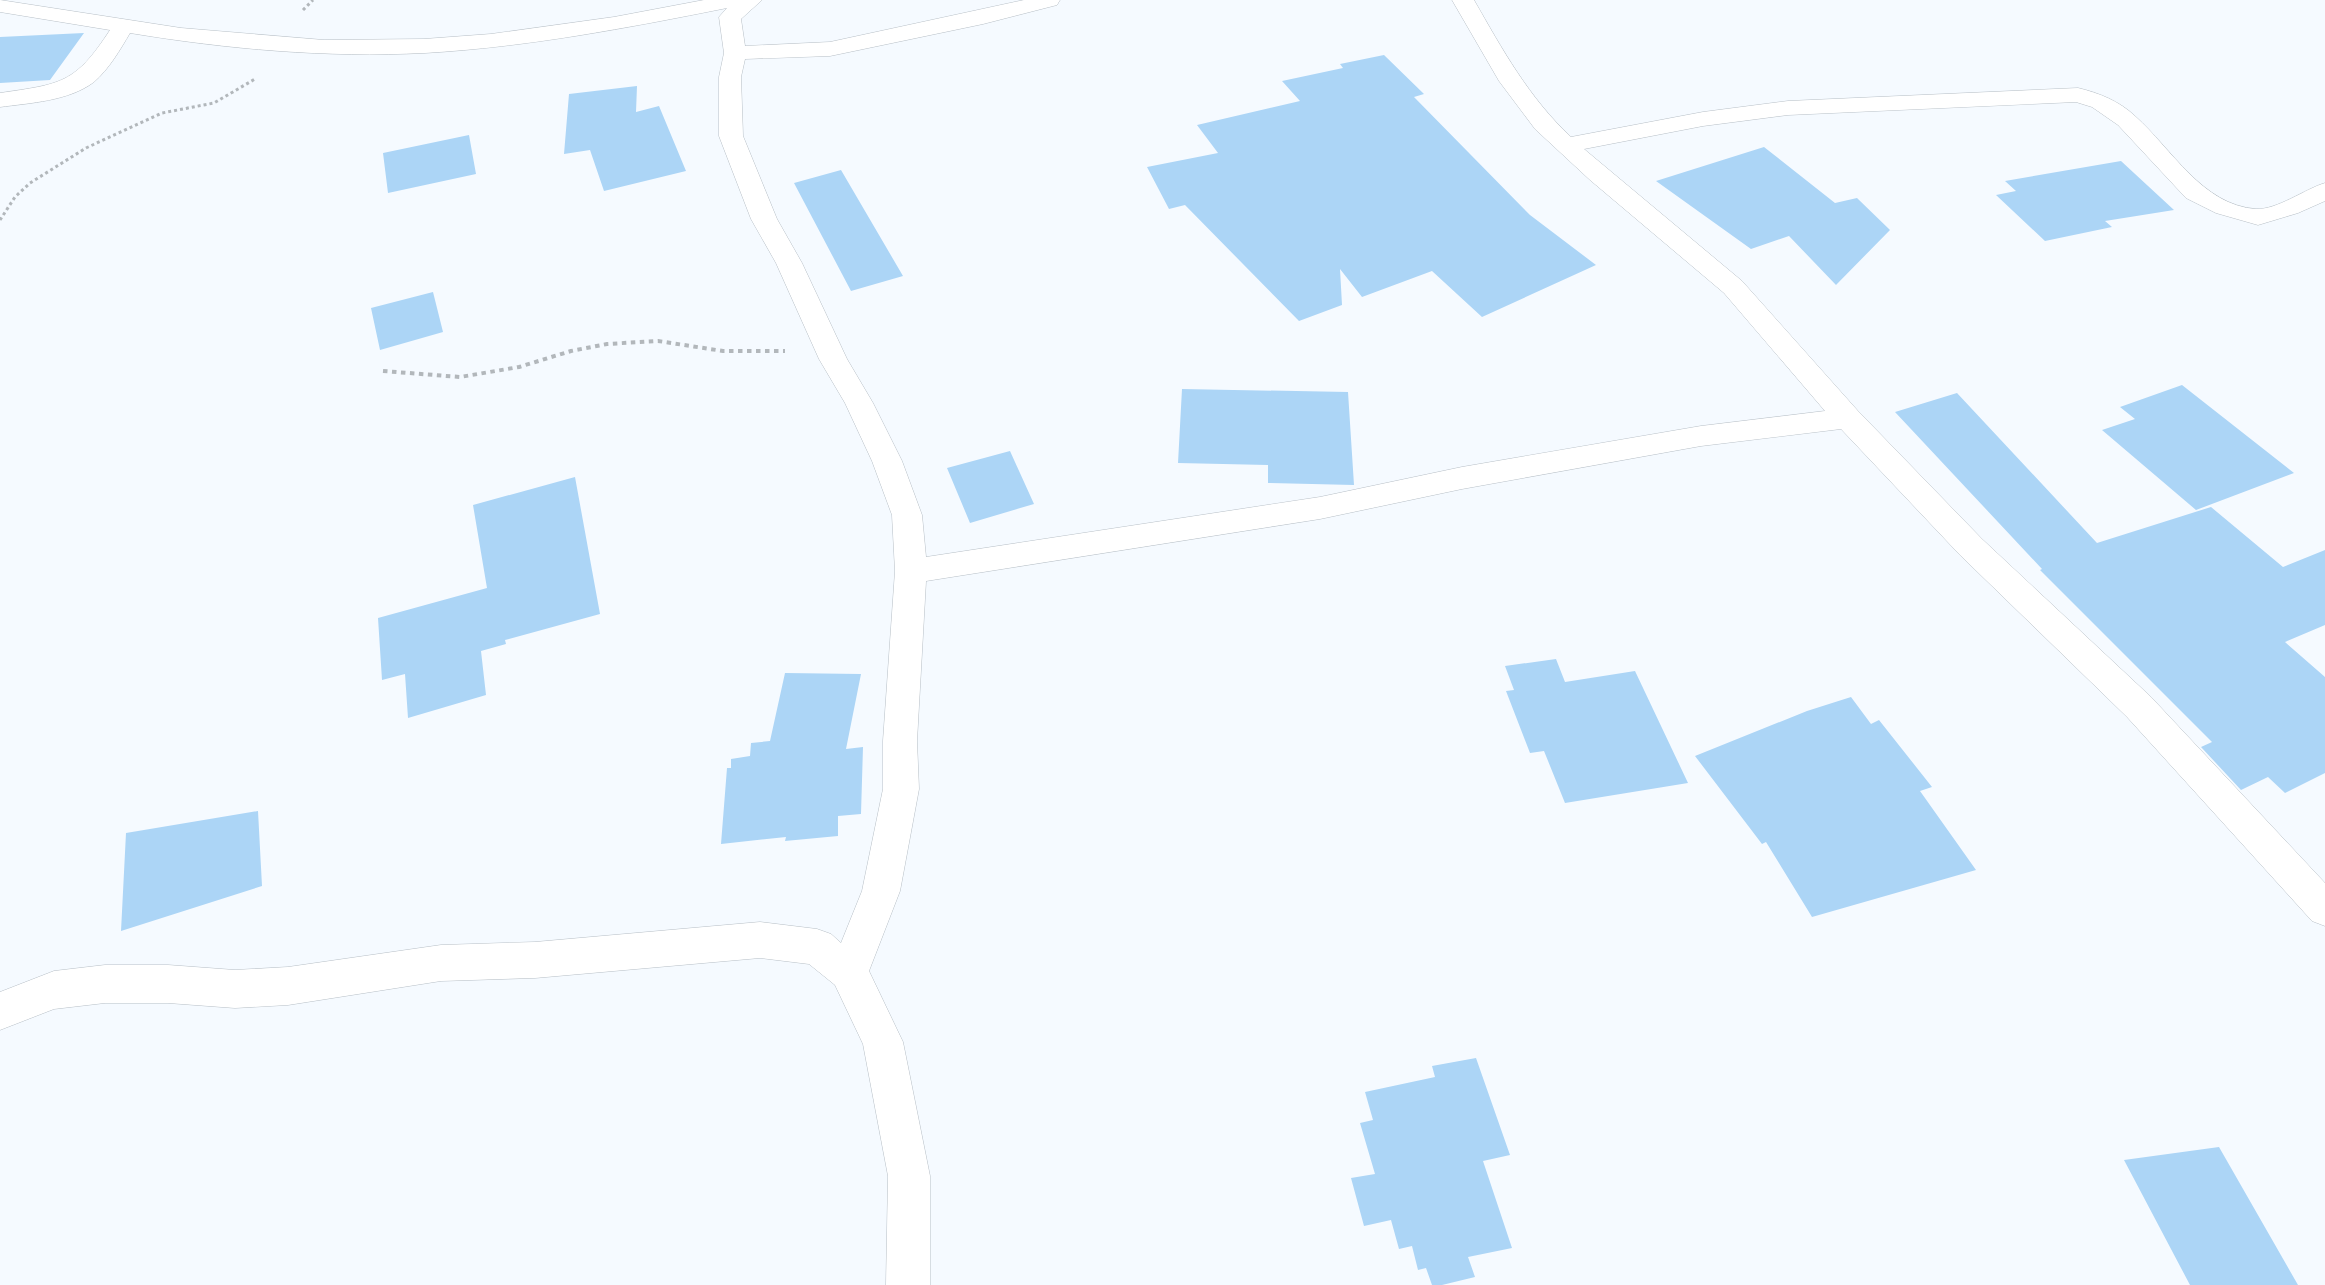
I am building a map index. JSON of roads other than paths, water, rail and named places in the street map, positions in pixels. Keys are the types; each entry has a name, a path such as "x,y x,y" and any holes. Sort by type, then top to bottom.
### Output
{"street":[{"path":"0,6 181,35 324,47 491,41 614,24 737,0"},
{"path":"751,0 730,17 735,53 730,77 731,136 764,219 789,263 833,359 859,403 887,461 908,515 911,571 900,741 902,789 881,891 849,972"},
{"path":"735,53 830,49 983,17 1049,0"},
{"path":"1463,0 1510,81 1543,124 1733,287 1848,418 1971,547 2139,707 2325,909"},
{"path":"0,100 41,93 76,83 91,73 124,26"},
{"path":"1565,145 1703,119 1788,108 2078,95 2100,102 2126,120 2195,193 2225,208 2258,217 2289,208 2325,191"},
{"path":"911,571 1320,508 1462,478 1701,436 1848,418"},
{"path":"0,1011 54,990 105,984 168,984 235,989 288,986 441,963 558,958 684,945 760,940 817,947 849,972 883,1042 909,1176 908,1285"}]}
